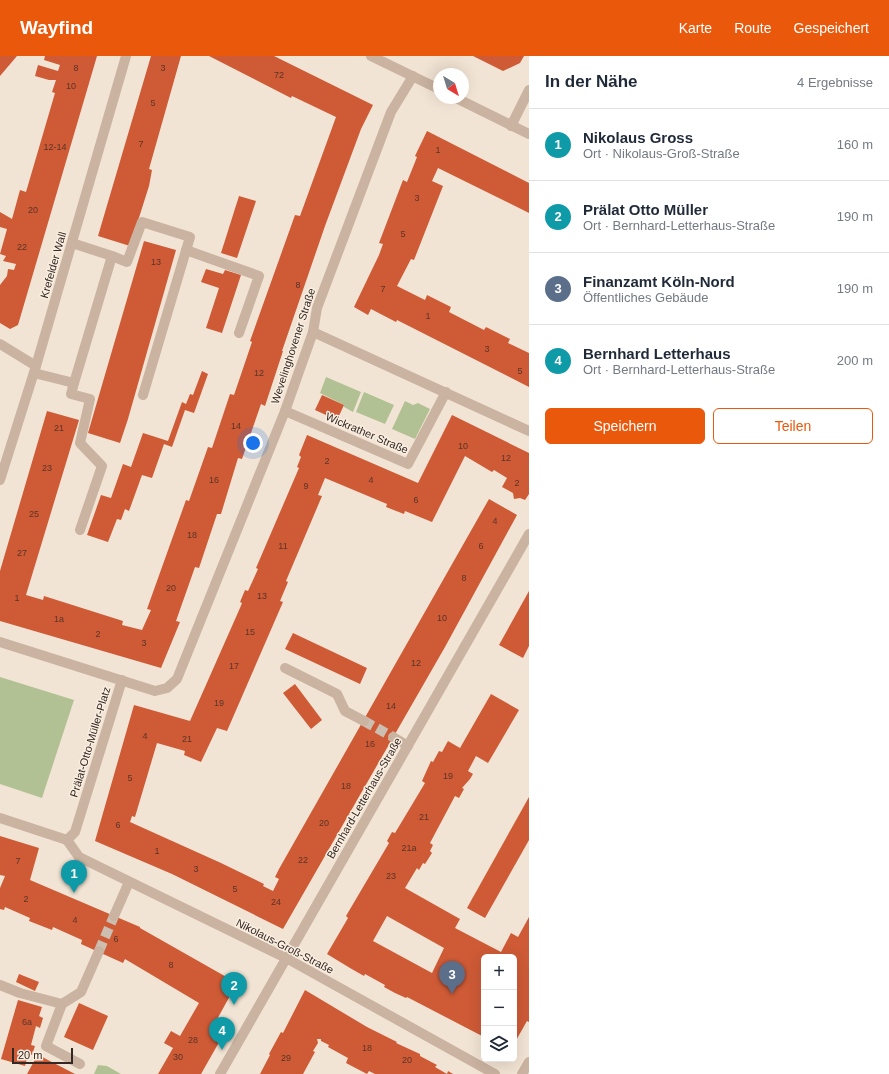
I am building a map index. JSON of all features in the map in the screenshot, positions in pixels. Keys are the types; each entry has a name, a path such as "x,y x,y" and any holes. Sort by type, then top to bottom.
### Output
{"street":[{"name":"Krefelder Wall","path":"0,480 35,369 126,56"},
{"path":"371,56 433,87"},
{"name":"Wevelinghovener Straße","path":"122,680 155,691 167,688 177,679 285,411 313,332 317,308 391,112 413,76"},
{"path":"512,126 529,90"},
{"path":"468,104 529,134"},
{"path":"72,243 127,262 142,222 190,237 143,395"},
{"path":"186,250 259,276 239,333"},
{"path":"80,530 102,466 80,443 90,399 71,394 112,256"},
{"path":"313,332 529,431"},
{"path":"0,344 35,369 74,384"},
{"name":"Wickrather Straße","path":"285,411 408,464 446,392"},
{"name":"Bernhard-Letterhaus-Straße","path":"220,1074 529,534"},
{"name":"Prälat-Otto-Müller-Platz","path":"0,642 122,680 75,832 67,840"},
{"path":"285,668 336,694 345,711 364,721"},
{"path":"393,737 408,746"},
{"path":"0,818 67,840"},
{"name":"Nikolaus-Groß-Straße","path":"67,840 79,857 286,958 495,1074"},
{"path":"114,916 129,882"},
{"path":"80,1064 46,1046 62,1004 81,992 99,951"},
{"path":"0,985 20,993 62,1004"},
{"path":"522,1074 529,1062"}],"green space":[{"path":"326,377 361,392 353,412 344,407 344,405 320,393"},
{"path":"364,392 394,405 385,424 356,412"},
{"path":"405,401 413,405 418,403 430,409 415,439 392,429"},
{"path":"0,677 74,700 42,798 0,784"},
{"path":"98,1065 107,1066 121,1074 94,1074"}],"building":[{"path":"0,56 17,56 0,76"},
{"path":"45,56 97,56 18,325 10,329 0,323 0,285 7,276 8,269 14,270 16,264 3,261 6,256 0,254 7,229 0,227 0,212 12,219 20,190 26,192 55,93 52,92 56,80 49,80 35,76 38,65 58,71 60,65 44,60"},
{"path":"151,56 181,56 149,169 152,170 149,186 130,246 98,236"},
{"path":"209,56 274,56 373,105 361,129 325,226 282,351 265,406 261,404 242,459 238,458 221,514 217,514 199,568 195,567 176,621 180,622 161,668 0,621 0,571 47,411 79,420 26,595 43,600 44,596 123,621 122,625 142,630 151,610 147,609 186,500 189,501 208,447 212,448 230,394 234,395 252,342 250,341 295,215 300,216 336,117 292,96 291,98"},
{"path":"473,56 524,56 520,63 503,71"},
{"path":"427,131 529,183 529,213 438,168 432,181 443,186 414,260 411,259 397,286 425,300 427,295 451,307 449,312 484,330 486,327 510,339 508,343 529,353 529,387 397,320 396,322 371,309 368,315 354,307 379,255 383,244 379,243 403,180 407,182 417,157 415,156"},
{"path":"239,196 256,201 237,258 221,253"},
{"path":"144,241 176,250 120,443 88,433"},
{"path":"206,269 223,274 225,270 241,275 222,333 206,328 219,288 201,282"},
{"path":"202,371 208,374 194,413 185,410 172,447 164,444 152,478 142,475 129,511 125,509 121,520 117,519 108,542 87,535 101,495 111,498 123,464 131,467 143,433 168,441 182,402 186,404 190,394 193,395"},
{"path":"322,395 344,405 337,420 315,410"},
{"path":"452,415 529,453 529,494 525,500 520,498 514,499 513,493 502,487 507,478 494,470 492,472 465,456 432,522 405,511 404,514 386,507 387,504 325,478 318,495 322,496 286,581 288,582 280,601 283,602 227,731 217,728 201,762 184,755 185,751 157,743 135,817 132,816 130,822 221,863 264,884 263,886 273,891 279,879 275,877 279,869 489,499 517,515 445,647 283,929 172,874 95,841 134,705 190,721 240,608 242,603 240,602 245,590 248,591 258,569 256,568 299,468 297,467 301,457 299,455 307,435 418,483"},
{"path":"529,591 529,646 523,658 499,645"},
{"path":"293,633 367,668 360,684 285,649"},
{"path":"295,684 322,720 311,729 283,693"},
{"path":"491,694 519,710 488,763 476,756 468,771 473,774 462,788 464,789 459,798 455,796 430,843 433,845 430,851 432,853 419,870 417,868 405,888 460,919 455,928 501,952 511,933 518,937 529,917 529,1022 527,1021 517,1039 517,954 481,954 481,1035 407,997 406,998 395,993 384,987 385,985 365,974 364,976 327,954 348,918 346,916 389,843 387,841 392,832 395,833 425,783 422,781 431,761 433,762 439,751 442,752 448,741 460,748","holes":["387,916 444,948 432,973 373,941"]},
{"path":"529,797 529,840 485,918 467,908"},
{"path":"0,836 39,848 30,880 140,927 237,983 215,1023 226,1030 201,1074 158,1074 173,1048 164,1043 171,1031 180,1036 199,1003 125,959 123,963 81,944 82,940 53,927 52,930 29,921 30,918 5,907 4,910 0,909 0,888 5,876 0,875"},
{"path":"19,974 39,982 35,991 16,982"},
{"path":"305,990 367,1027 420,1054 420,1056 437,1065 435,1067 447,1074 375,1074 369,1071 367,1074 346,1063 348,1058 328,1047 329,1045 321,1041 321,1039 317,1039 318,1043 313,1051 315,1052 303,1074 260,1074 270,1055 269,1054 281,1032 283,1033"},
{"path":"18,1000 42,1007 39,1016 43,1018 40,1028 36,1026 31,1045 35,1046 32,1055 28,1054 25,1066 1,1059"},
{"path":"79,1003 108,1016 93,1050 64,1037"},
{"path":"38,1054 46,1059 75,1074 27,1074"}],"tunnel":[{"path":"364,721 393,737"},
{"path":"99,951 114,916"}],"place":[{"name":"Nikolaus Gross","path":"74,893"},
{"name":"Finanzamt Köln-Nord","path":"452,994"},
{"name":"Prälat Otto Müller","path":"234,1005"},
{"name":"Bernhard Letterhaus","path":"222,1050"}]}
